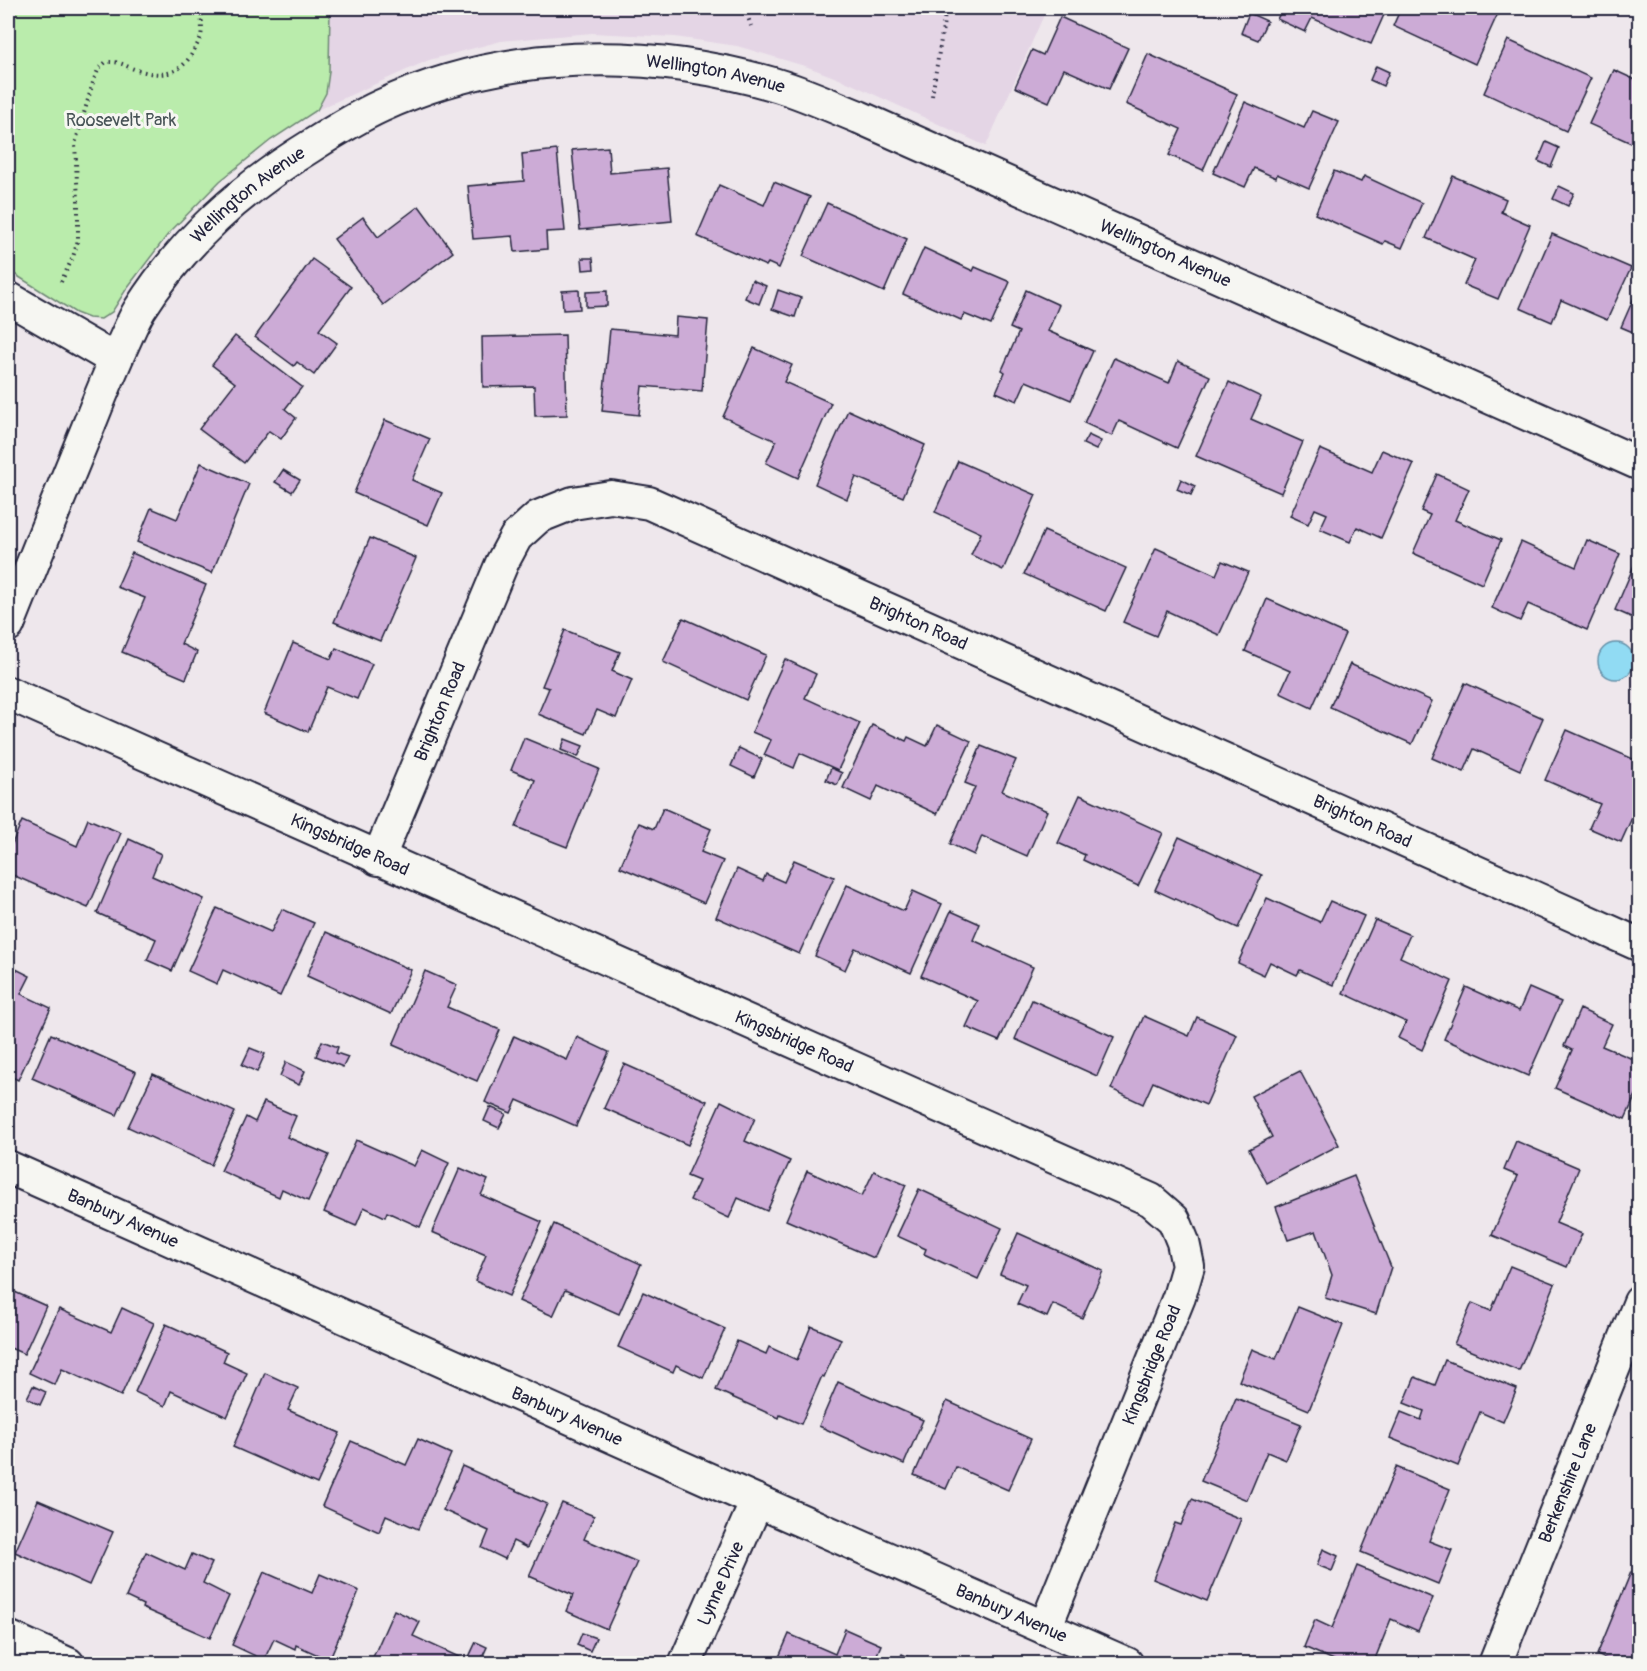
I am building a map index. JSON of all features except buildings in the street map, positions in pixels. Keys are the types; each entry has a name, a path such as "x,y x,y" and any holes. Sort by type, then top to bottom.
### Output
{"street":[{"name":"Wellington Avenue","path":"8,625 115,360 138,312 168,268 223,209 276,168 381,106 444,82 504,66 568,59 635,59 700,67 774,84 860,117 1640,464"},
{"path":"8,298 115,360"},
{"name":"Brighton Road","path":"378,859 502,563 516,537 538,517 573,503 611,497 649,503 1640,945"},
{"name":"Kingsbridge Road","path":"8,693 1151,1200 1174,1220 1183,1242 1188,1266 1179,1297 1045,1628"},
{"name":"Banbury Avenue","path":"8,1167 1126,1664"},
{"name":"Berkenshire Lane","path":"1495,1664 1640,1302"},
{"name":"Lynne Drive","path":"684,1664 756,1501"},
{"path":"8,1637 68,1664"}],"path":[{"path":"61,282 78,240 75,144 99,68 106,62 118,61 138,71 154,74 171,73 182,68 201,35 201,8"},
{"path":"745,8 751,26"},
{"path":"932,96 946,8"}],"shaded area":[{"path":"330,8 1047,8 986,146 847,82 808,67 737,46 675,37 592,33 501,41 429,60 317,110 326,93 329,72"}],"green space":[{"name":"Roosevelt Park","path":"8,8 330,8 329,72 326,93 317,110 271,140 220,181 169,233 127,288 112,312 101,319 89,318 76,313 8,270"}],"water":[{"path":"1616,643 1629,648 1634,661 1629,674 1616,679 1603,674 1598,661 1603,648"}]}
